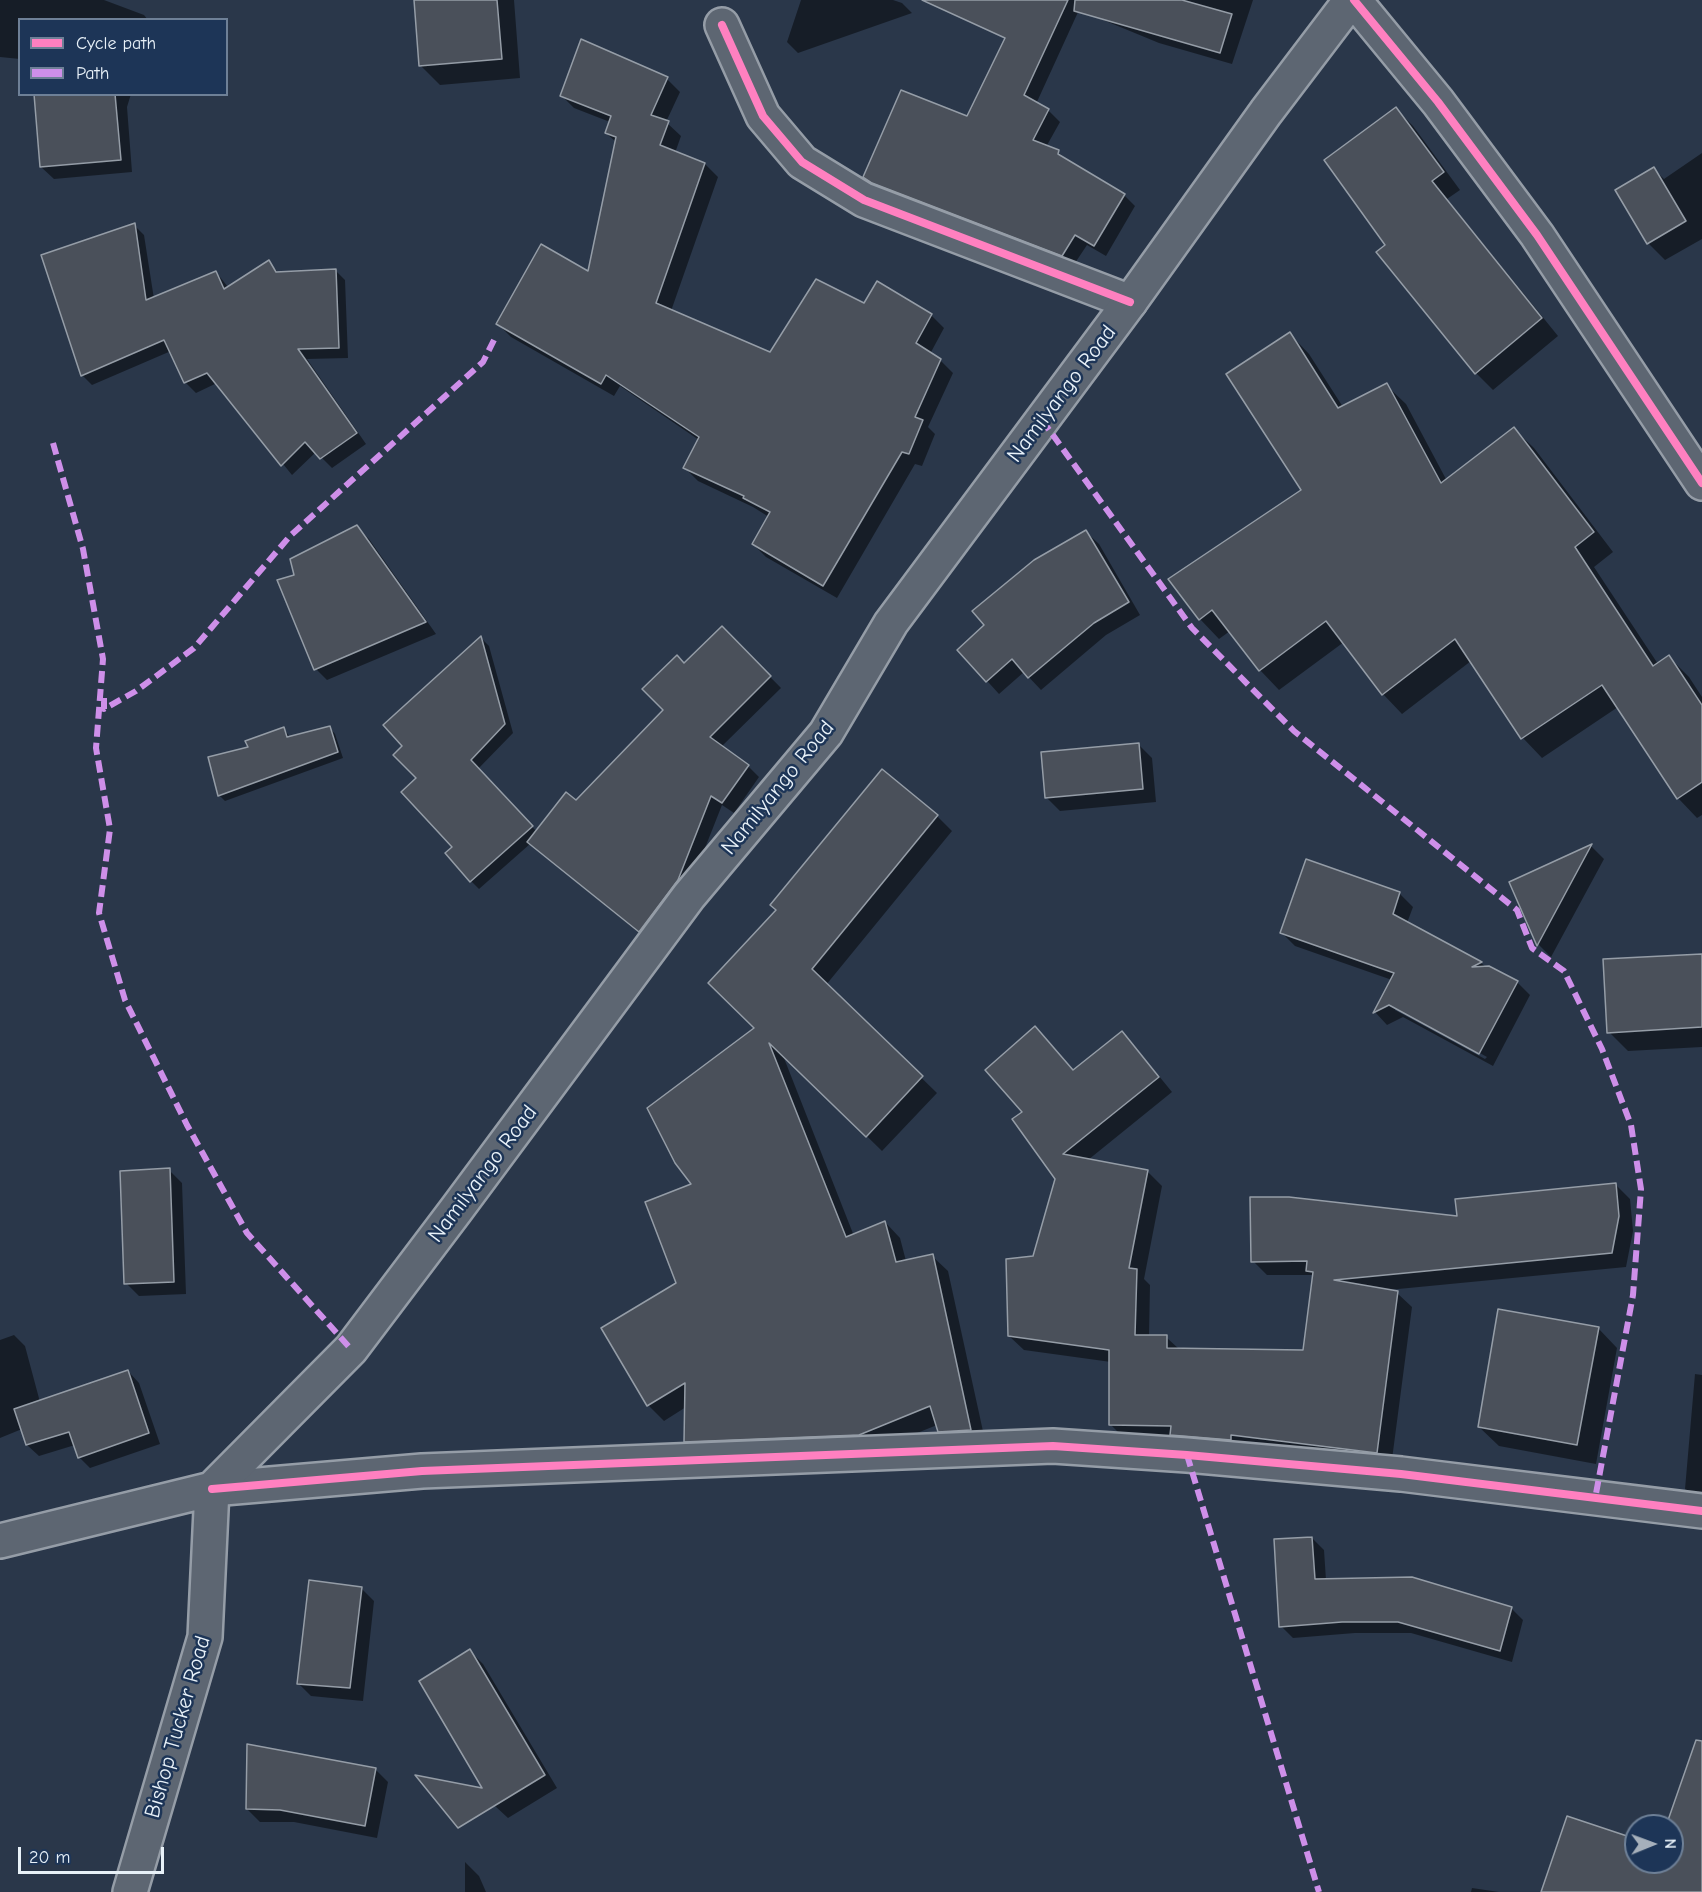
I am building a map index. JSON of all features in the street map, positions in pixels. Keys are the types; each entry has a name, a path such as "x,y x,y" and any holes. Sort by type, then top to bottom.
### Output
{"street":[{"name":"Namilyango Road","path":"212,1489 351,1349 689,896 826,733 891,623 1130,302 1266,112 1353,0"},
{"path":"1353,0 1438,102 1537,235 1702,483"},
{"path":"722,25 763,116 802,162 864,200 1130,302"},
{"path":"0,1541 212,1489 422,1471 1053,1446 1401,1474 1702,1511"},
{"name":"Bishop Tucker Road","path":"130,1892 205,1638 212,1489"}],"building":[{"path":"414,0 497,0 502,59 419,66"},
{"path":"922,0 1068,0 1024,95 1049,109 1033,140 1059,150 1058,154 1125,194 1094,246 1075,235 1062,256 872,183 863,177 901,90 967,116 1005,38"},
{"path":"1075,0 1182,0 1232,14 1220,53 1074,11"},
{"path":"581,39 668,77 651,115 669,121 660,145 705,163 656,303 770,352 816,279 864,303 877,281 932,314 916,343 941,359 915,417 923,420 909,454 902,452 823,586 752,544 770,512 743,498 744,496 683,468 699,437 606,375 601,384 496,324 541,244 588,271 616,137 605,133 611,116 560,96"},
{"path":"34,96 115,96 121,160 40,167"},
{"path":"1396,107 1444,172 1432,181 1542,318 1475,374 1376,252 1385,245 1324,160"},
{"path":"1654,167 1686,221 1647,244 1615,190"},
{"path":"135,223 146,300 216,271 224,289 269,260 276,272 336,269 339,348 298,349 357,433 320,459 305,442 281,466 207,373 184,383 164,340 81,376 41,255"},
{"path":"1290,332 1338,408 1387,383 1441,483 1514,427 1594,532 1575,547 1653,666 1669,655 1702,705 1702,782 1677,799 1602,685 1521,739 1455,639 1382,695 1326,621 1259,671 1212,610 1199,620 1168,579 1301,490 1226,374"},
{"path":"357,525 426,622 314,670 277,580 294,575 290,559"},
{"path":"1086,530 1129,602 1094,623 1028,678 1012,659 986,682 957,650 984,625 972,611 1034,560"},
{"path":"722,626 771,676 710,737 749,765 722,803 711,796 678,880 639,932 527,842 566,792 576,800 663,710 642,689 677,655 684,663"},
{"path":"481,636 505,724 471,760 533,826 470,882 445,853 452,847 401,792 416,778 393,755 402,746 383,725"},
{"path":"330,726 338,752 218,796 208,757 248,747 245,741 284,727 287,737"},
{"path":"1139,743 1143,789 1045,798 1041,752"},
{"path":"882,769 938,815 812,969 923,1076 866,1137 769,1043 846,1237 885,1221 896,1262 933,1254 971,1430 938,1432 930,1406 859,1435 684,1442 685,1383 647,1406 601,1328 676,1283 645,1202 691,1184 675,1163 647,1108 754,1028 708,983 776,910 770,905"},
{"path":"1592,844 1537,946 1509,882"},
{"path":"1306,859 1400,892 1393,914 1482,962 1472,967 1489,966 1518,981 1479,1054 1389,1005 1373,1013 1394,973 1280,933"},
{"path":"1702,954 1702,1027 1607,1033 1603,959"},
{"path":"1035,1026 1073,1070 1122,1031 1159,1077 1063,1154 1148,1170 1129,1268 1137,1269 1135,1335 1167,1335 1167,1348 1303,1350 1313,1272 1306,1271 1307,1261 1251,1262 1250,1197 1289,1197 1457,1216 1455,1199 1616,1183 1619,1216 1612,1253 1334,1280 1398,1291 1377,1453 1231,1435 1231,1440 1170,1435 1171,1426 1109,1425 1109,1350 1008,1336 1006,1259 1033,1256 1055,1179 1012,1119 1022,1112 985,1070"},
{"path":"170,1168 174,1282 124,1284 120,1171"},
{"path":"1498,1309 1599,1327 1577,1445 1478,1427"},
{"path":"128,1370 149,1433 78,1458 69,1432 26,1445 14,1409"},
{"path":"1312,1537 1315,1579 1412,1577 1512,1607 1500,1651 1398,1622 1342,1622 1279,1627 1274,1539"},
{"path":"309,1580 362,1587 350,1688 297,1684"},
{"path":"470,1649 545,1775 458,1828 415,1775 482,1788 419,1681"},
{"path":"1696,1740 1702,1741 1702,1892 1541,1892 1567,1816 1624,1835 1624,1874 1684,1874 1684,1814 1670,1814"},
{"path":"247,1744 376,1768 365,1826 280,1810 246,1809"}],"marked path":[{"path":"104,698 104,709 136,691 194,648 290,536 483,362 494,340"},
{"path":"1042,420 1192,628 1294,731 1517,910 1532,948 1564,971 1602,1049 1631,1125 1641,1189 1633,1295 1595,1499"},
{"path":"53,443 83,549 103,659 96,748 110,829 99,913 125,1000 187,1125 247,1233 351,1349"},
{"path":"1187,1455 1319,1892"}],"cycle path":[{"path":"1354,0 1438,102 1537,235 1702,483"},
{"path":"722,25 763,116 802,162 864,200 1130,302"},
{"path":"212,1489 422,1471 1053,1446 1401,1474 1702,1511"}]}
